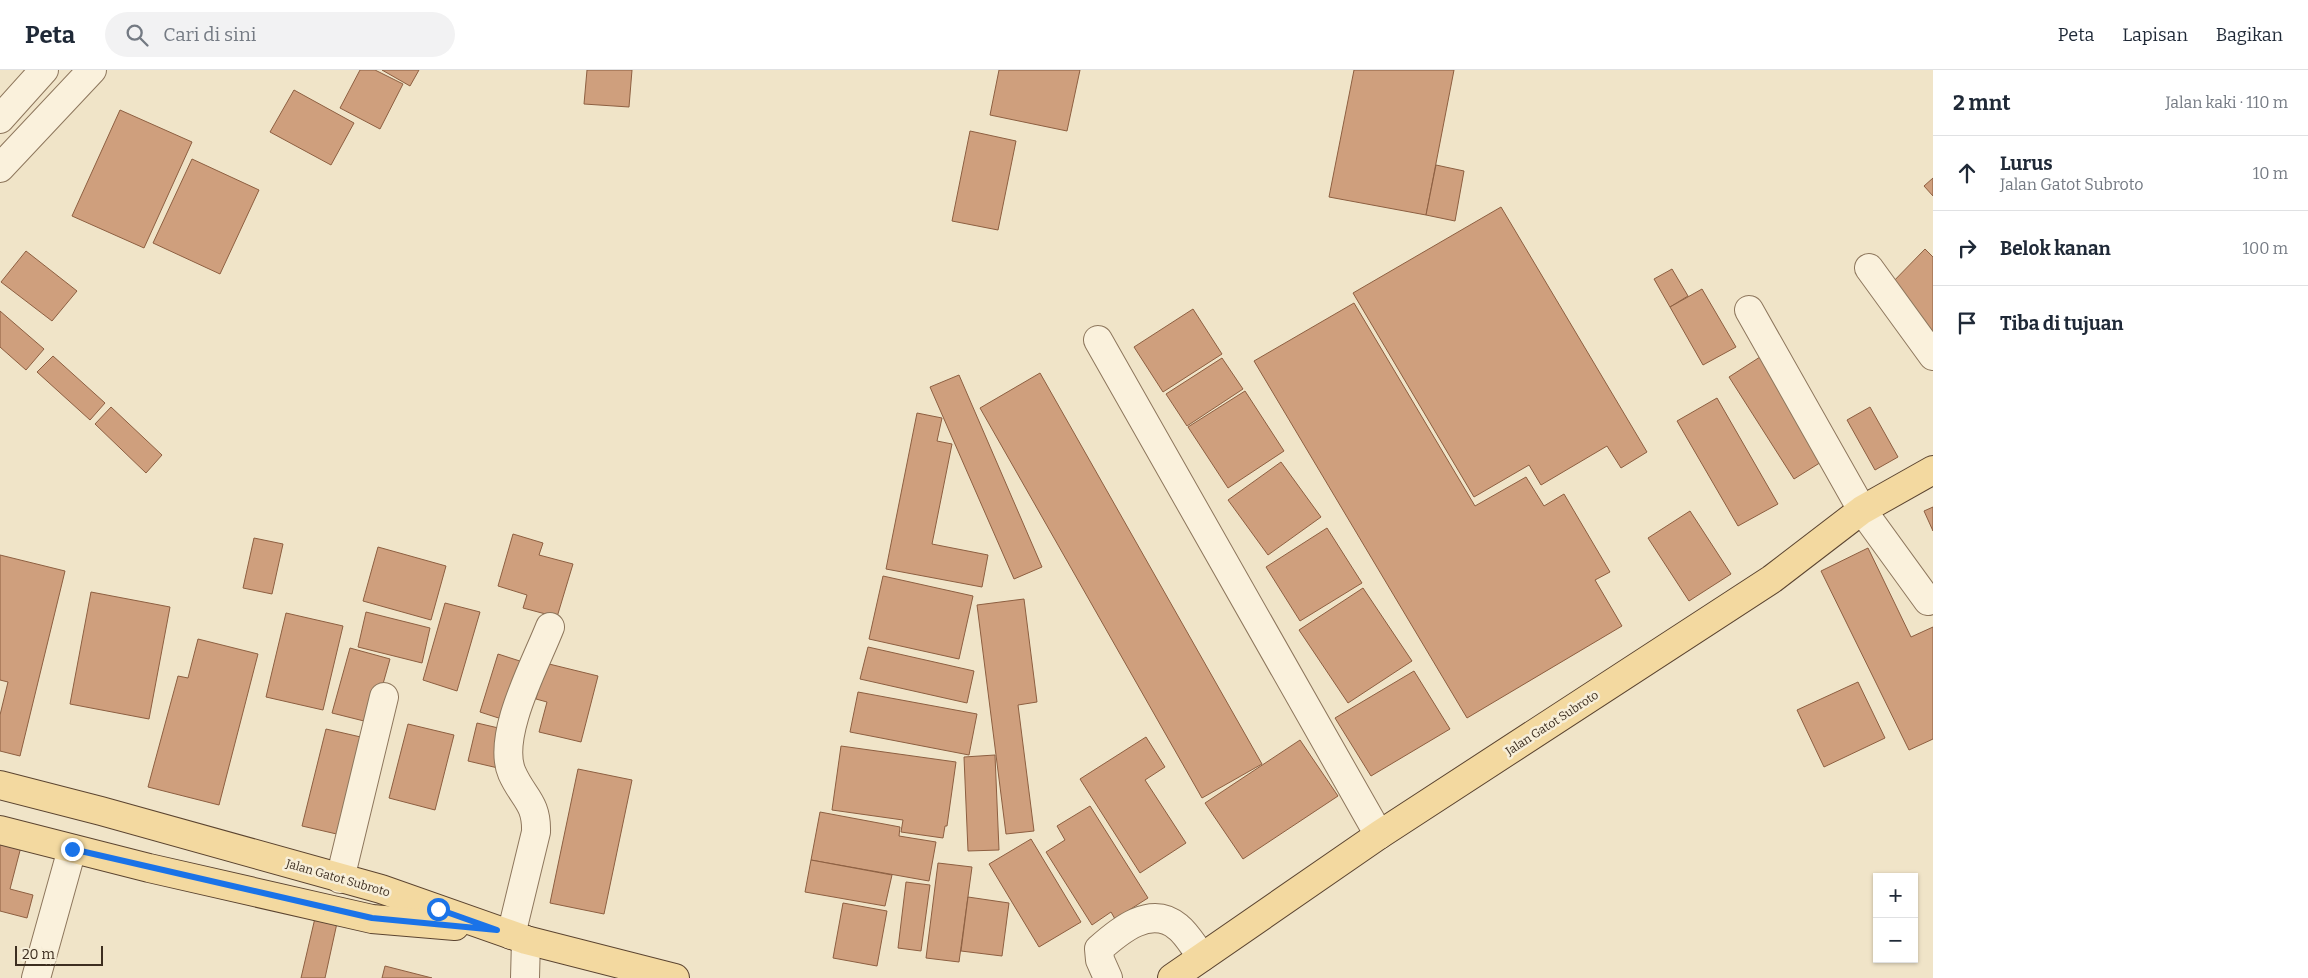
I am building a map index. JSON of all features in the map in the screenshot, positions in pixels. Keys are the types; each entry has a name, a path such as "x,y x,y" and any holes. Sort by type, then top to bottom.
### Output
{"main road":[{"name":"Jalan Gatot Subroto","path":"1172,978 1379,835 1772,579 1862,510 1933,470"},
{"name":"Jalan Gatot Subroto","path":"0,785 111,813 381,889 511,935 675,978"},
{"path":"0,830 72,849 372,918 511,935"}],"street":[{"path":"0,120 44,70"},
{"path":"0,168 92,70"},
{"path":"1869,268 1933,356"},
{"path":"1749,310 1862,510 1928,601"},
{"path":"1098,340 1379,835"},
{"path":"525,978 511,935 536,832 537,817 532,805 512,773 508,756 510,729 550,627"},
{"path":"340,879 384,697"},
{"path":"36,978 72,849"},
{"path":"1108,978 1100,960 1100,949 1118,932 1142,920 1163,918 1178,927 1202,957"}],"building":[{"path":"360,70 375,70 403,84 380,129 340,108"},
{"path":"382,70 419,70 410,86"},
{"path":"587,70 632,70 629,107 584,104"},
{"path":"999,70 1080,70 1067,131 990,115"},
{"path":"1354,70 1454,70 1426,215 1329,197"},
{"path":"294,90 354,123 331,165 270,132"},
{"path":"120,110 192,142 144,248 72,216"},
{"path":"970,131 1016,141 998,230 952,221"},
{"path":"192,159 259,190 220,274 153,243"},
{"path":"1436,165 1464,171 1455,221 1426,215"},
{"path":"1933,178 1933,196 1924,186"},
{"path":"1501,207 1647,452 1621,468 1607,446 1541,485 1529,465 1474,497 1353,293"},
{"path":"1925,249 1933,257 1933,331 1888,287"},
{"path":"26,251 77,291 52,321 1,282"},
{"path":"1672,269 1688,296 1670,307 1654,279"},
{"path":"1702,289 1736,347 1703,365 1670,307"},
{"path":"1354,303 1475,506 1526,477 1544,506 1564,494 1610,572 1595,580 1622,626 1467,718 1254,361"},
{"path":"1193,309 1222,354 1163,392 1134,347"},
{"path":"0,311 44,349 26,370 0,347"},
{"path":"53,356 105,403 90,420 37,372"},
{"path":"1760,357 1826,459 1794,479 1729,377"},
{"path":"1222,358 1243,389 1187,426 1166,394"},
{"path":"1040,373 1262,764 1202,798 980,408"},
{"path":"959,375 1042,567 1014,579 930,387"},
{"path":"1245,391 1284,451 1228,488 1188,427"},
{"path":"1717,398 1778,504 1738,526 1677,421"},
{"path":"111,407 162,455 146,473 95,424"},
{"path":"1870,407 1898,457 1875,470 1847,420"},
{"path":"917,413 942,418 937,441 952,444 932,544 988,555 982,587 886,569"},
{"path":"1281,462 1321,517 1268,555 1228,500"},
{"path":"1933,507 1933,531 1924,511"},
{"path":"1690,511 1731,574 1689,601 1648,538"},
{"path":"1327,528 1362,583 1300,621 1266,567"},
{"path":"513,534 543,543 539,555 573,564 557,617 523,608 527,595 498,586"},
{"path":"254,538 283,544 272,594 243,588"},
{"path":"378,547 446,566 431,620 363,601"},
{"path":"1868,548 1911,637 1933,627 1933,739 1909,750 1821,571"},
{"path":"0,555 65,571 20,756 0,751 0,715 8,682 0,680"},
{"path":"883,576 973,596 959,659 869,639"},
{"path":"1363,588 1412,661 1348,703 1299,630"},
{"path":"91,592 170,607 149,719 70,704"},
{"path":"1024,599 1037,702 1018,705 1034,831 1006,834 977,605"},
{"path":"445,603 480,612 457,691 423,680"},
{"path":"366,612 430,628 422,663 358,647"},
{"path":"286,613 343,626 323,710 266,697"},
{"path":"198,639 258,654 219,805 148,787 178,676 188,678"},
{"path":"868,647 974,671 967,703 860,679"},
{"path":"350,648 390,659 372,723 332,713"},
{"path":"498,654 526,663 508,721 480,712"},
{"path":"545,663 598,676 581,742 539,732 547,702 536,699"},
{"path":"1414,671 1450,729 1371,776 1335,718"},
{"path":"1858,682 1885,738 1824,767 1797,710"},
{"path":"858,692 977,714 969,755 850,732"},
{"path":"477,723 507,730 498,768 468,761"},
{"path":"408,724 454,735 435,810 389,798"},
{"path":"326,729 365,738 341,835 302,826"},
{"path":"1146,737 1165,767 1145,780 1186,843 1140,873 1080,779"},
{"path":"1300,740 1338,796 1243,859 1205,803"},
{"path":"841,746 956,762 947,826 945,826 943,838 901,832 903,820 832,810"},
{"path":"995,755 999,850 968,851 964,757"},
{"path":"578,769 632,780 604,914 550,903"},
{"path":"1090,806 1148,898 1115,919 1111,912 1092,925 1046,852 1065,840 1057,826"},
{"path":"820,812 900,827 899,836 936,842 929,881 811,860"},
{"path":"0,837 22,843 10,889 33,895 27,918 0,911"},
{"path":"1031,839 1081,922 1039,947 989,864"},
{"path":"811,860 892,875 885,906 805,892"},
{"path":"938,863 972,867 959,962 926,958"},
{"path":"906,882 930,885 921,951 898,948"},
{"path":"968,897 1009,903 1002,956 961,951"},
{"path":"843,903 887,911 877,966 833,958"},
{"path":"315,918 337,923 325,978 301,978"},
{"path":"385,966 432,978 382,978"}],"route":[{"path":"72,849 372,918 497,930 438,909"}]}
